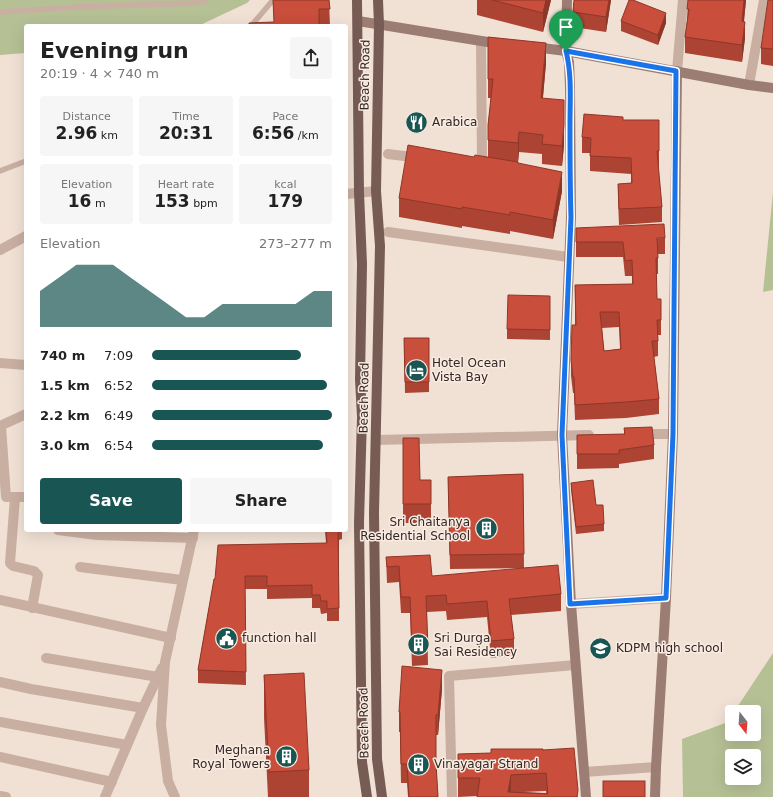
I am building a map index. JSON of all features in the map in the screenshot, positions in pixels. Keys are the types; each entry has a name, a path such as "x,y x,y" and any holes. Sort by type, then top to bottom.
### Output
{"main road":[{"name":"Beach Road","path":"357,0 359,192 362,264 360,379 362,438 359,522 362,762 367,797"},
{"name":"Beach Road","path":"378,0 379,25 376,191 380,246 374,521 377,759 382,797"}],"street":[{"path":"567,0 566,51 569,62 570,87 566,182 571,217 568,257 562,435 579,760 584,772 586,797"},
{"path":"655,797 673,434 676,71 683,0"},
{"path":"749,84 764,0"},
{"path":"358,21 481,42 512,45"},
{"path":"481,42 482,166"},
{"path":"528,47 566,51 773,88"},
{"path":"388,154 427,159"},
{"path":"348,194 376,191"},
{"path":"388,232 568,257"},
{"path":"0,250 24,237"},
{"path":"0,363 24,365"},
{"path":"24,415 1,426 7,497 10,563 13,566 34,570 38,575 32,608"},
{"path":"626,434 673,434"},
{"path":"376,440 602,435"},
{"path":"7,497 24,497"},
{"path":"97,532 194,534 182,580 165,662 143,708 105,797"},
{"path":"80,568 182,580"},
{"path":"570,604 666,598"},
{"path":"0,600 171,638"},
{"path":"46,658 158,678"},
{"path":"165,662 161,725 168,781 175,797"},
{"path":"452,797 455,761 449,676 575,665"},
{"path":"0,682 31,689 143,708"},
{"path":"0,722 128,745"},
{"path":"0,757 112,782"},
{"path":"584,772 656,767"},
{"path":"0,796 6,797"}],"lane":[{"path":"0,12 77,7 194,3 206,0"},
{"path":"253,24 273,0"},
{"path":"0,171 24,162"}],"green space":[{"path":"0,0 250,0 247,3 202,24 24,24 24,53 0,55"},
{"path":"773,192 773,290 763,292"},
{"path":"773,653 773,797 683,797 682,739 725,723 725,741 761,741 761,705 739,705"}],"building":[{"path":"273,0 329,0 330,9 319,9 319,24 249,24 274,22"},
{"path":"492,0 546,0 543,13"},
{"path":"574,0 609,0 606,17 573,12"},
{"path":"629,0 633,0 666,13 658,35 621,21"},
{"path":"688,0 744,0 742,21 745,22 742,45 685,37 689,9 687,9"},
{"path":"768,0 773,0 773,49 761,48"},
{"path":"488,37 546,43 541,98 564,100 562,146 542,144 543,135 519,132 518,143 488,140 488,125 493,79 488,79"},
{"path":"584,114 623,117 623,120 659,120 659,151 657,151 662,207 619,209 618,184 632,183 631,158 590,156 591,138 582,137"},
{"path":"408,145 474,157 475,155 518,162 562,172 553,220 510,212 510,215 462,207 462,209 399,198"},
{"path":"664,224 665,238 657,238 658,258 656,258 657,299 661,299 661,320 657,320 658,341 652,341 659,399 575,405 574,377 571,360 572,325 576,325 575,285 633,284 632,260 625,261 623,242 576,242 576,228","holes":["600,312 619,312 621,349 604,351"]},
{"path":"508,295 550,296 550,330 507,329"},
{"name":"Hotel Ocean Vista Bay","path":"404,338 429,338 429,382 405,382"},
{"path":"652,427 654,445 619,450 619,454 577,454 577,435 625,434 624,428"},
{"path":"403,438 419,438 420,480 431,480 431,504 403,504"},
{"name":"Sri Chaitanya Residential School","path":"523,474 524,554 450,555 448,477"},
{"path":"593,480 596,505 603,505 604,524 576,527 571,483"},
{"path":"326,532 338,532 339,608 327,609 327,601 321,601 320,595 312,595 312,585 267,586 267,576 245,576 246,672 198,670 215,579 218,545 327,543"},
{"path":"430,555 432,576 558,565 561,594 509,599 514,639 491,641 487,601 447,604 446,595 426,596 428,649 412,650 410,597 401,597 399,566 387,567 386,557"},
{"path":"402,666 442,670 438,715 436,715 438,797 409,797 407,764 401,764 399,712"},
{"path":"304,673 309,770 269,772 264,675"},
{"path":"574,748 578,790 577,797 477,797 480,778 458,778 458,754 491,753 491,749 543,750","holes":["546,773 548,794 508,792 511,775"]},
{"path":"603,781 645,781 645,797 603,797"}],"place":[{"name":"Arabica","path":"417,122"},
{"name":"Hotel Ocean Vista Bay","path":"417,370"},
{"name":"Sri Chaitanya Residential School","path":"486,529"},
{"name":"function hall","path":"226,638"},
{"name":"Sri Durga Sai Residency","path":"419,645"},
{"name":"KDPM high school","path":"601,648"},
{"name":"Meghana Royal Towers","path":"286,757"},
{"name":"Vinayagar Strand","path":"419,764"}],"route":[{"path":"566,51 676,71 673,434 666,598 570,604 562,435 568,257 571,217 570,87 569,62 566,51"}]}
